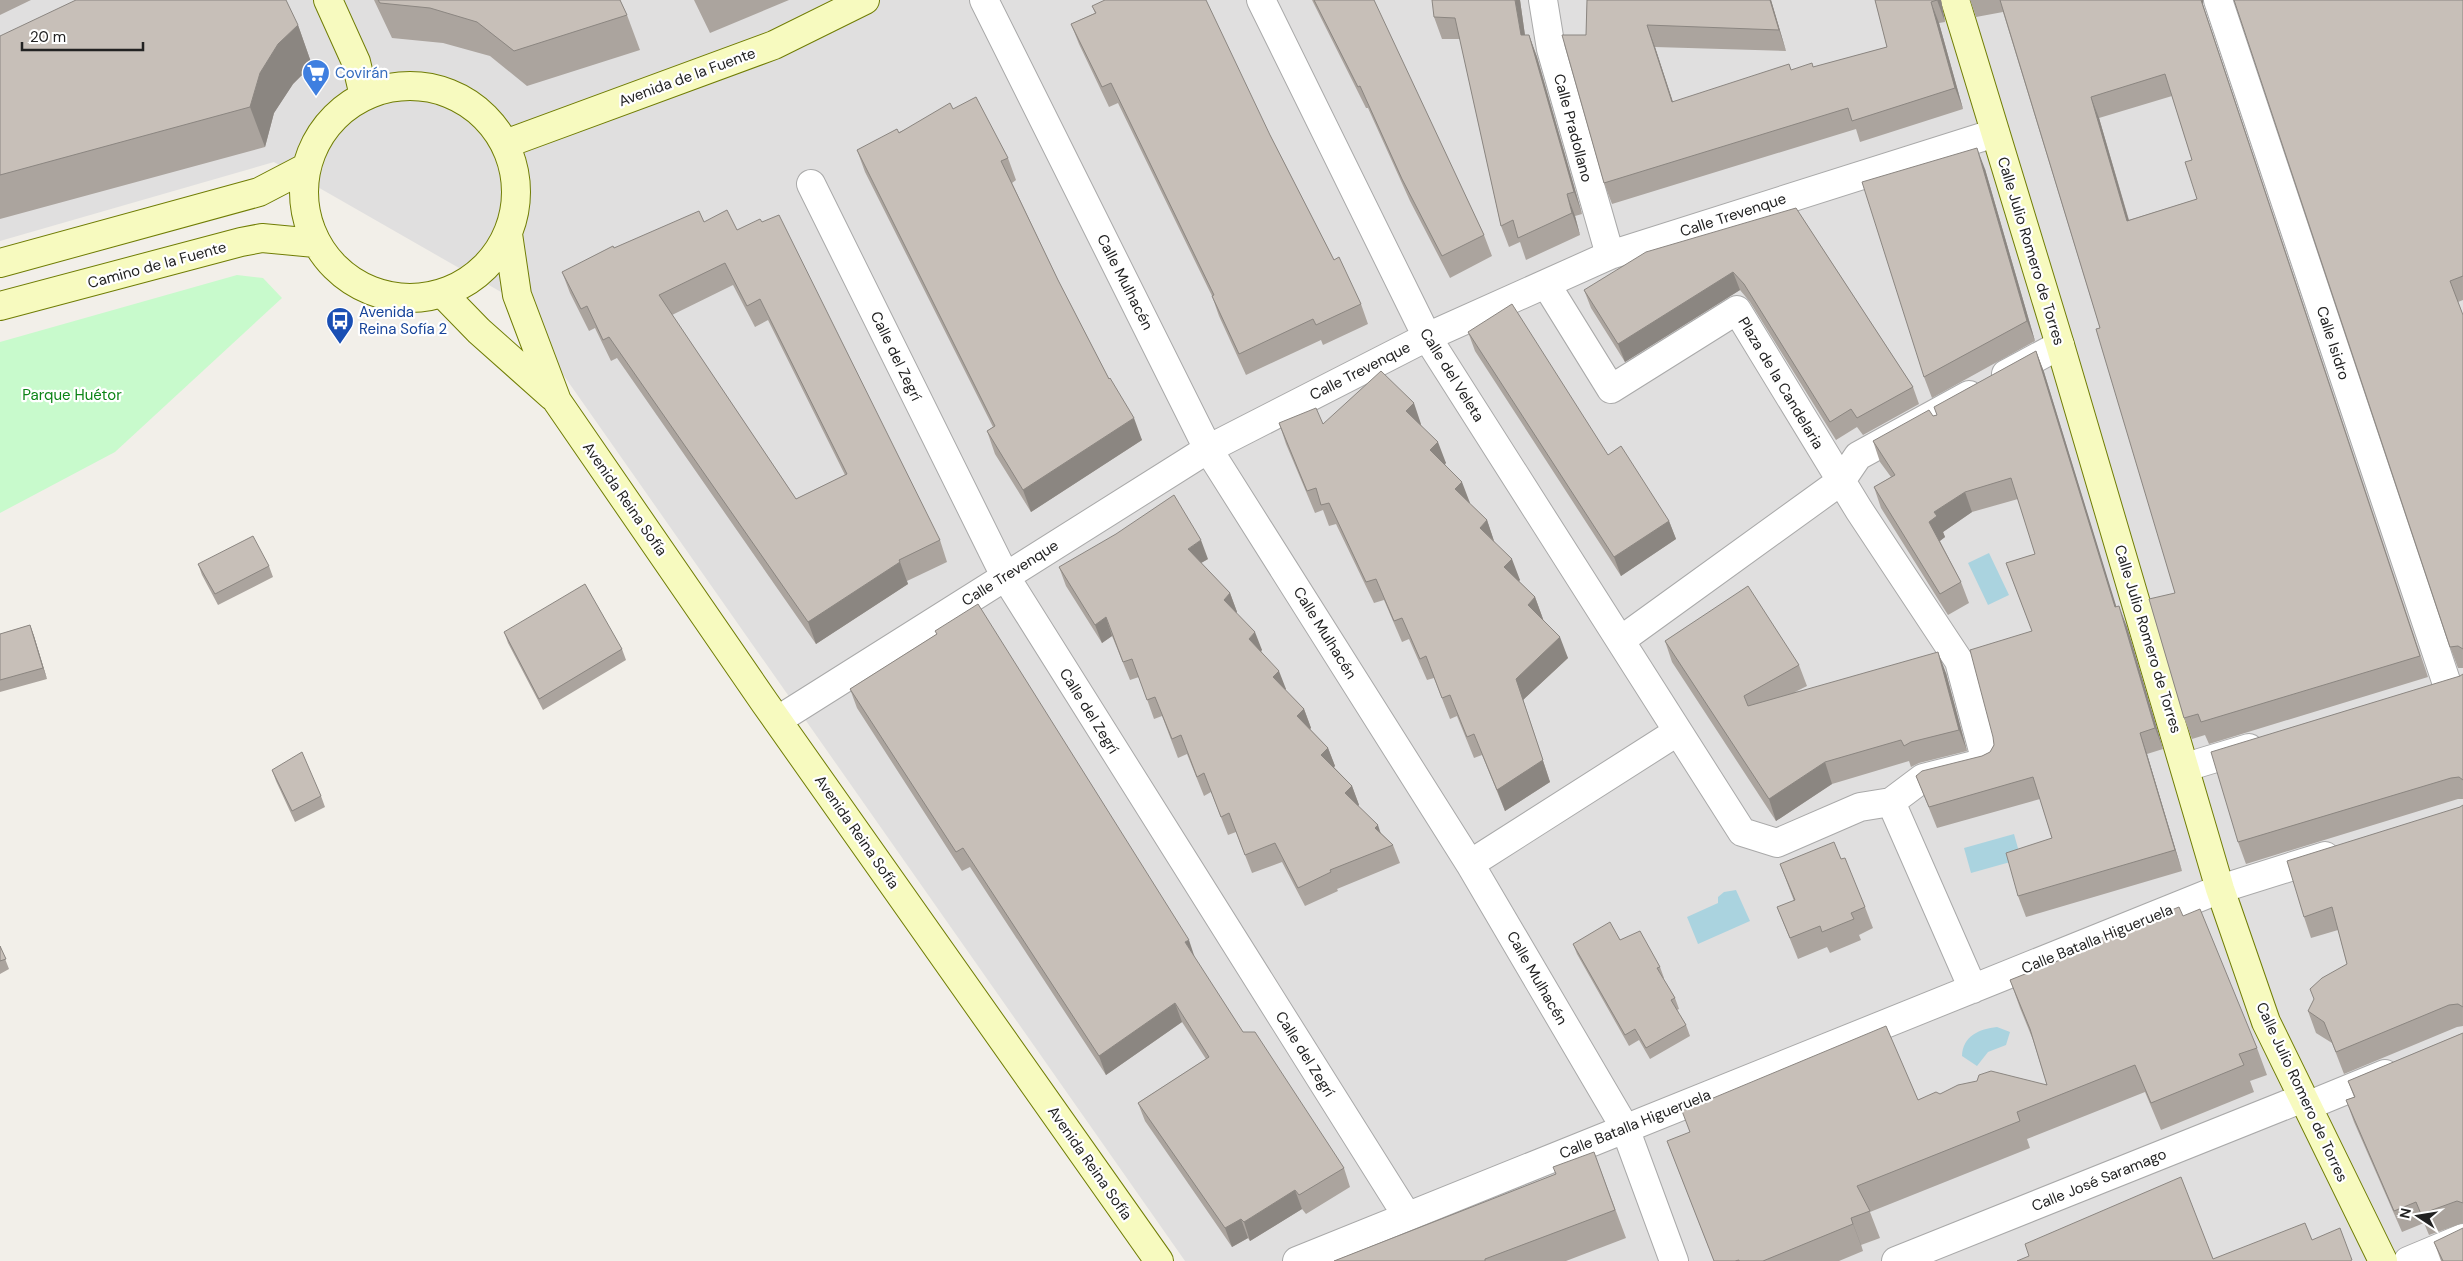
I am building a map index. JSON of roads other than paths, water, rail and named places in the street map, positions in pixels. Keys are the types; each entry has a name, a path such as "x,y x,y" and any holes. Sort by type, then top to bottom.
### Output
{"street":[{"path":"328,0 356,62 364,96"},
{"name":"Avenida de la Fuente","path":"505,144 774,45 865,0"},
{"name":"Calle Mulhacén","path":"984,0 1208,449 1470,864 1625,1128 1674,1261"},
{"name":"Calle del Veleta","path":"1261,0 1427,337 1622,640 1742,832 1777,843 1860,807 1892,802"},
{"name":"Calle Pradollano","path":"1543,0 1551,49 1610,255"},
{"name":"Calle Julio Romero de Torres","path":"1955,0 2186,767 2220,889 2266,1022 2383,1261"},
{"name":"Calle Isidro","path":"2218,0 2455,685"},
{"path":"417,85 454,94 472,105 488,119 505,144 513,167 516,189 514,212 508,234 490,262 475,276 442,294 422,298 387,296 359,285 334,266 315,242 306,210 307,167 315,144 334,117 364,96 389,87 417,85"},
{"name":"Calle Trevenque","path":"778,720 1208,449 1427,337 1610,255 1995,133"},
{"path":"0,263 259,192 307,167"},
{"name":"Calle del Zegrí","path":"811,184 1004,576 1407,1216"},
{"name":"Avenida Reina Sofía","path":"508,234 518,295 557,401"},
{"name":"Camino de la Fuente","path":"0,306 242,242 262,238 315,242"},
{"name":"Plaza de la Candelaria","path":"1546,284 1610,388 1737,310 1841,481 1959,661 1986,762 1922,778 1892,802"},
{"name":"Avenida Reina Sofía","path":"442,294 479,331 557,401 778,720 1159,1261"},
{"path":"1622,640 1841,481 1858,456 2060,345"},
{"path":"2420,696 2455,685"},
{"path":"1470,864 1678,732"},
{"path":"2186,767 2271,741"},
{"path":"1892,802 1973,989"},
{"name":"Calle Batalla Higueruela","path":"1298,1261 2220,889 2351,849"},
{"name":"Calle José Saramago","path":"1896,1261 2305,1102 2411,1063"},
{"path":"2408,1261 2463,1238"}],"water":[{"path":"1989,553 2009,595 1988,605 1968,563"},
{"path":"2014,834 2021,859 1971,873 1964,848"},
{"path":"1736,890 1750,921 1698,944 1687,917 1718,903 1718,897 1724,892"},
{"path":"1997,1027 2010,1032 2006,1045 1988,1052 1977,1066 1962,1056 1965,1043 1973,1035"}],"place":[{"name":"Covirán","path":"316,97"},
{"name":"Avenida Reina Sofía 2","path":"340,345"}],"park label":[{"name":"Parque Huétor","path":"72,395"}]}
